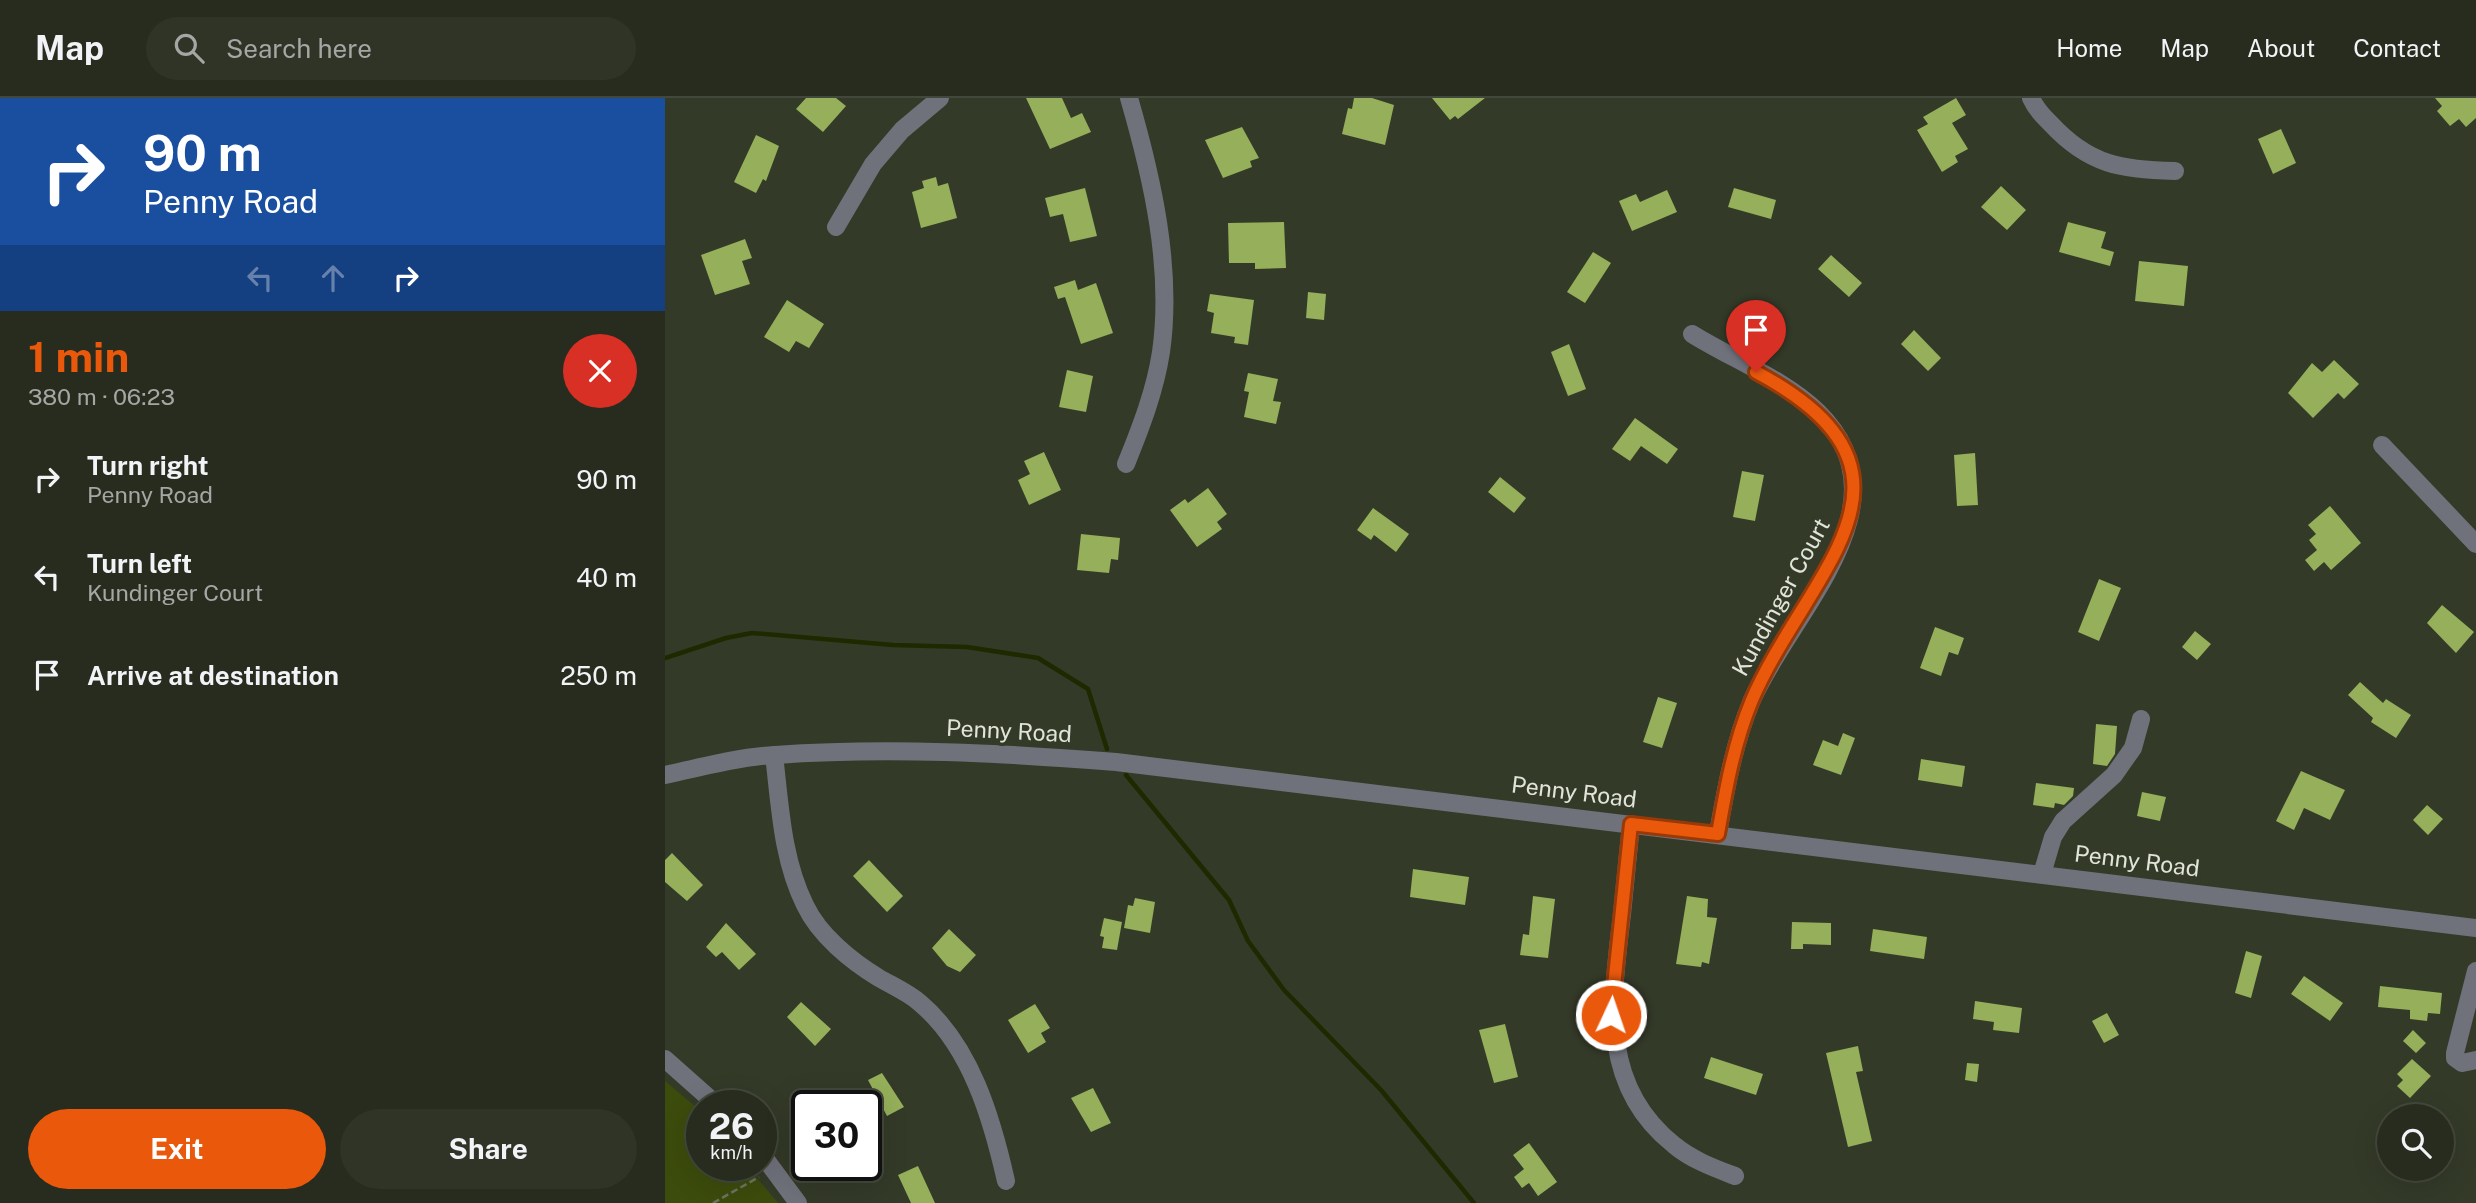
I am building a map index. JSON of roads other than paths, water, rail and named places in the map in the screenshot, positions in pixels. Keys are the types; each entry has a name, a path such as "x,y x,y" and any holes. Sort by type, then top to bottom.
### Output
{"street":[{"path":"836,227 873,163 902,130 940,98"},
{"path":"1126,464 1148,411 1161,351 1164,309 1161,252 1151,188 1129,98"},
{"path":"2031,98 2035,107 2065,140 2098,162 2134,170 2175,171"},
{"name":"Kundinger Court","path":"1692,334 1778,384 1818,412 1839,439 1852,472 1854,487 1850,522 1837,552 1752,700 1737,743 1718,834"},
{"path":"2382,445 2476,544"},
{"path":"2042,874 2053,837 2063,821 2114,775 2133,748 2141,719"},
{"name":"Penny Road","path":"665,775 774,755 966,752 1116,762 2476,928"},
{"path":"774,755 785,845 805,906 829,940 876,976 918,1000 943,1023 974,1080 993,1124 1006,1181"},
{"path":"1631,824 1612,988 1611,1015 1618,1051 1635,1099 1653,1126 1675,1147 1700,1162 1735,1176"},
{"path":"2476,971 2455,1058 2462,1063 2476,1060"},
{"path":"665,1059 700,1090"},
{"path":"777,1172 798,1203"}],"waterway":[{"path":"665,658 726,638 752,633 893,645 967,647 1038,658 1088,689 1107,749"},
{"path":"1126,775 1229,900 1248,941 1284,990 1381,1090 1474,1203"}]}
